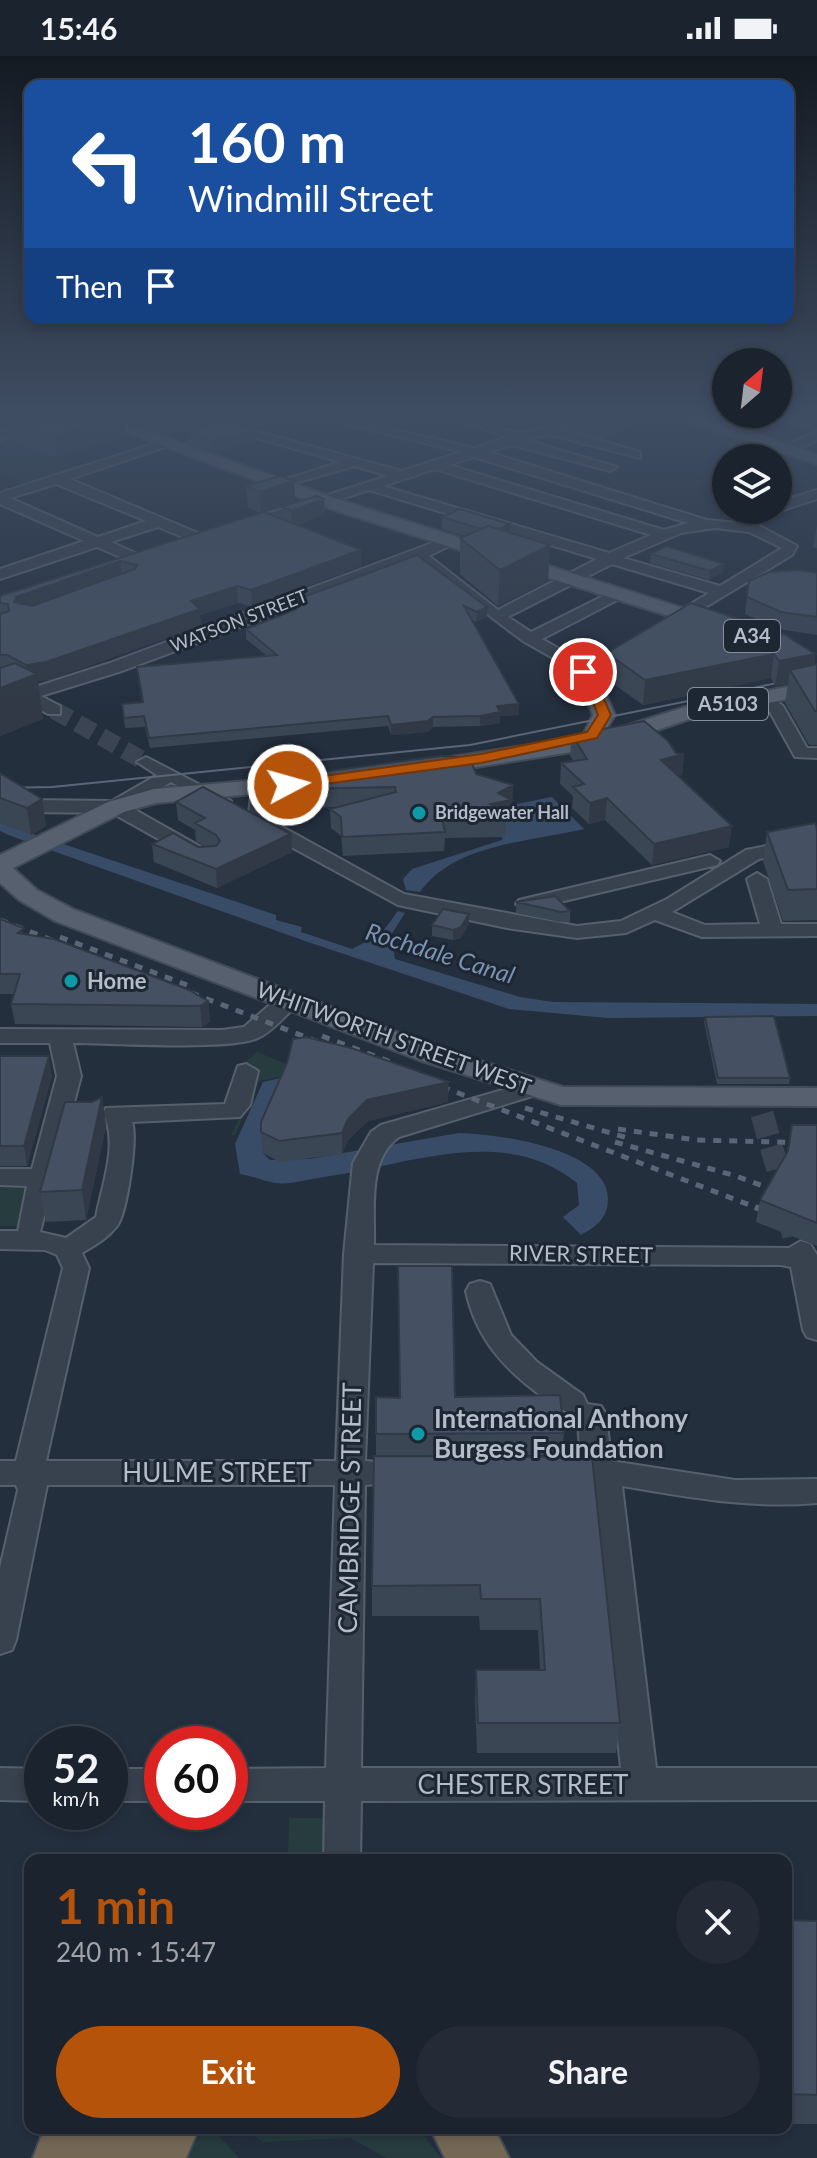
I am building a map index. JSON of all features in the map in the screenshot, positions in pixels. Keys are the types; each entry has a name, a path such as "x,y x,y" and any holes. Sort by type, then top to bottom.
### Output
{"highway":[{"path":"62,2158 108,2134"},
{"path":"154,2158 167,2134"},
{"path":"463,2134 480,2158"}],"main road":[{"name":"A34","path":"373,516 448,541 512,556 571,579 733,630"},
{"path":"592,735 604,715 588,679 590,674 684,615"},
{"name":"A5103","path":"408,770 652,735 685,714 817,687"},
{"name":"A5103","path":"510,753 592,735 652,735"},
{"path":"0,867 116,807 154,796 368,776"},
{"name":"WHITWORTH STREET WEST","path":"0,867 28,895 64,915 531,1089 561,1096 760,1105 817,1097"}],"street":[{"path":"41,516 145,558 111,569"},
{"path":"149,516 215,536"},
{"path":"176,548 275,516"},
{"path":"400,525 419,516"},
{"path":"465,516 540,542 611,558 722,592"},
{"path":"609,516 672,548"},
{"path":"676,516 704,525"},
{"path":"0,574 161,521"},
{"path":"499,615 654,537 704,525 743,524 790,548 684,615"},
{"name":"WATSON STREET","path":"27,695 116,667 419,555 448,541"},
{"path":"419,555 571,667 590,674"},
{"path":"734,567 753,573"},
{"path":"531,638 618,594"},
{"path":"0,680 54,710"},
{"path":"765,697 809,753"},
{"path":"146,762 203,790 384,892 417,904 577,932 621,929 664,908 753,854 817,842"},
{"path":"116,807 167,777 165,773"},
{"path":"258,821 258,800 288,785"},
{"path":"65,831 27,806 116,807 208,859"},
{"path":"526,904 710,861"},
{"path":"641,877 664,908 702,931 817,930"},
{"path":"755,886 773,931"},
{"path":"67,1249 92,1236 108,1220 123,1140 116,1115 231,1112 238,1105 251,1052 288,1001"},
{"path":"0,1036 222,1037 251,1052"},
{"path":"29,1228 69,1076 60,1037"},
{"name":"CAMBRIDGE STREET","path":"342,1854 357,1254 368,1159 380,1138 401,1127 456,1114 531,1089"},
{"path":"58,1121 83,1121"},
{"path":"0,1177 43,1178"},
{"path":"0,1240 49,1241 67,1249 76,1268 14,1473 33,1490 0,1640"},
{"name":"RIVER STREET","path":"357,1254 807,1257"},
{"path":"807,1257 817,1330"},
{"path":"480,1291 488,1322 501,1344 523,1368 582,1408 600,1468 640,1785"},
{"path":"530,1471 600,1468 724,1491 779,1494 817,1491"},
{"name":"HULME STREET","path":"14,1473 435,1472"},
{"path":"0,1784 24,1785"},
{"name":"CHESTER STREET","path":"248,1785 817,1784"}],"green space":[{"path":"257,1052 289,1065 285,1076 259,1081 235,1135 231,1135 247,1103 256,1071 242,1065"},
{"path":"0,1182 32,1182 21,1226 0,1226"},
{"path":"289,1818 323,1818 323,1854 288,1854"},
{"path":"201,2134 217,2134 239,2158 185,2158"},
{"path":"251,2134 423,2134 441,2158 387,2158 350,2138 263,2142"}],"water":[{"path":"552,797 584,829 473,854 453,863 420,892 406,890 403,879 412,869 502,840 507,806"},
{"path":"0,823 276,915 276,920 302,927 301,932 352,949 381,934 398,911 405,913 391,935 395,959 520,997 553,1002 817,1004 817,1016 608,1018 509,1009 302,940 11,836 0,831"},
{"path":"289,1076 263,1143 263,1153 270,1160 309,1159 459,1133 522,1141 547,1147 589,1167 603,1181 608,1198 604,1216 597,1225 581,1235 563,1217 579,1205 577,1183 548,1165 518,1155 454,1153 287,1183 240,1174 235,1144 263,1082"}],"building":[{"path":"251,516 274,516 361,550 251,590 237,586 191,601 200,609 46,662 26,665 7,655 0,655 0,614 9,611 8,604 0,603 0,596","holes":["120,561 137,565 135,569 32,606 14,602 16,597"]},
{"path":"484,516 510,524 499,529 488,526 481,529 442,517"},
{"path":"488,526 550,545 500,570 460,538"},
{"path":"666,546 724,564 710,571 651,554"},
{"path":"417,555 487,607 477,612 464,606 519,704 497,706 500,712 480,716 433,717 428,721 391,725 388,716 149,738 144,716 124,718 122,704 143,702 137,667 277,655 246,629 295,610 279,606"},
{"path":"799,570 817,573 817,617 781,612 747,597 749,581 769,572"},
{"path":"691,603 785,635 815,654 779,661 774,654 645,680 607,653"},
{"path":"15,663 37,674 0,688 0,668"},
{"path":"817,664 817,711 815,711 790,670"},
{"path":"644,721 668,741 676,753 684,754 661,760 732,826 654,844 607,798 590,803 573,787 584,784 561,763 587,759 572,735"},
{"name":"Bridgewater Hall","path":"441,756 470,758 476,774 513,785 498,793 512,800 490,804 506,818 442,819 445,832 342,837 341,817 330,809 396,792 395,787 294,789 315,773"},
{"path":"0,773 42,799 27,808 0,798"},
{"path":"203,787 291,834 216,869 152,844 173,833 198,847 216,846 220,841 216,835 195,823 205,818 176,802"},
{"path":"815,823 817,889 788,890 767,832"},
{"path":"555,896 570,911 561,912 516,902"},
{"path":"443,909 469,914 461,927 453,930 432,925"},
{"path":"0,919 24,928 18,933 54,939 189,990 208,1001 200,1006 11,1004 20,974 0,974"},
{"path":"774,1016 790,1078 718,1078 705,1017"},
{"path":"306,1037 351,1048 449,1082 367,1100 348,1119 342,1133 279,1141 261,1132 261,1122 287,1063 293,1039"},
{"path":"0,1056 49,1056 24,1146 0,1146"},
{"path":"102,1097 82,1190 40,1192 65,1102 92,1102"},
{"path":"792,1125 817,1125 817,1223 760,1200 788,1151"},
{"path":"398,1266 452,1266 455,1397 560,1395 564,1433 376,1434 376,1397 400,1398"},
{"path":"374,1456 592,1457 620,1723 478,1723 476,1670 545,1670 540,1599 481,1599 480,1585 372,1586"},
{"path":"792,1920 817,1921 817,2095 792,2094"}],"tunnel":[{"path":"54,710 146,762"},
{"path":"762,1114 789,1209"},
{"path":"789,1207 799,1244"}],"tram line":[{"path":"0,788 52,787 470,745 817,675"}],"railway":[{"path":"0,920 67,946"},
{"path":"60,937 187,985"},
{"path":"176,987 329,1046"},
{"path":"322,1036 396,1064"},
{"path":"427,1081 760,1209"},
{"path":"525,1108 628,1138"},
{"path":"618,1129 696,1140 817,1143"},
{"path":"615,1142 736,1176 817,1206"},
{"path":"755,1207 817,1231"}],"place":[{"name":"Bridgewater Hall","path":"419,813"},
{"name":"Home","path":"71,981"},
{"name":"International Anthony Burgess Foundation","path":"418,1434"}],"route":[{"path":"288,785 481,759 592,735 604,720 604,715 588,679 590,674 583,672"}],"water label":[{"name":"Rochdale Canal","path":"440,954"}]}
